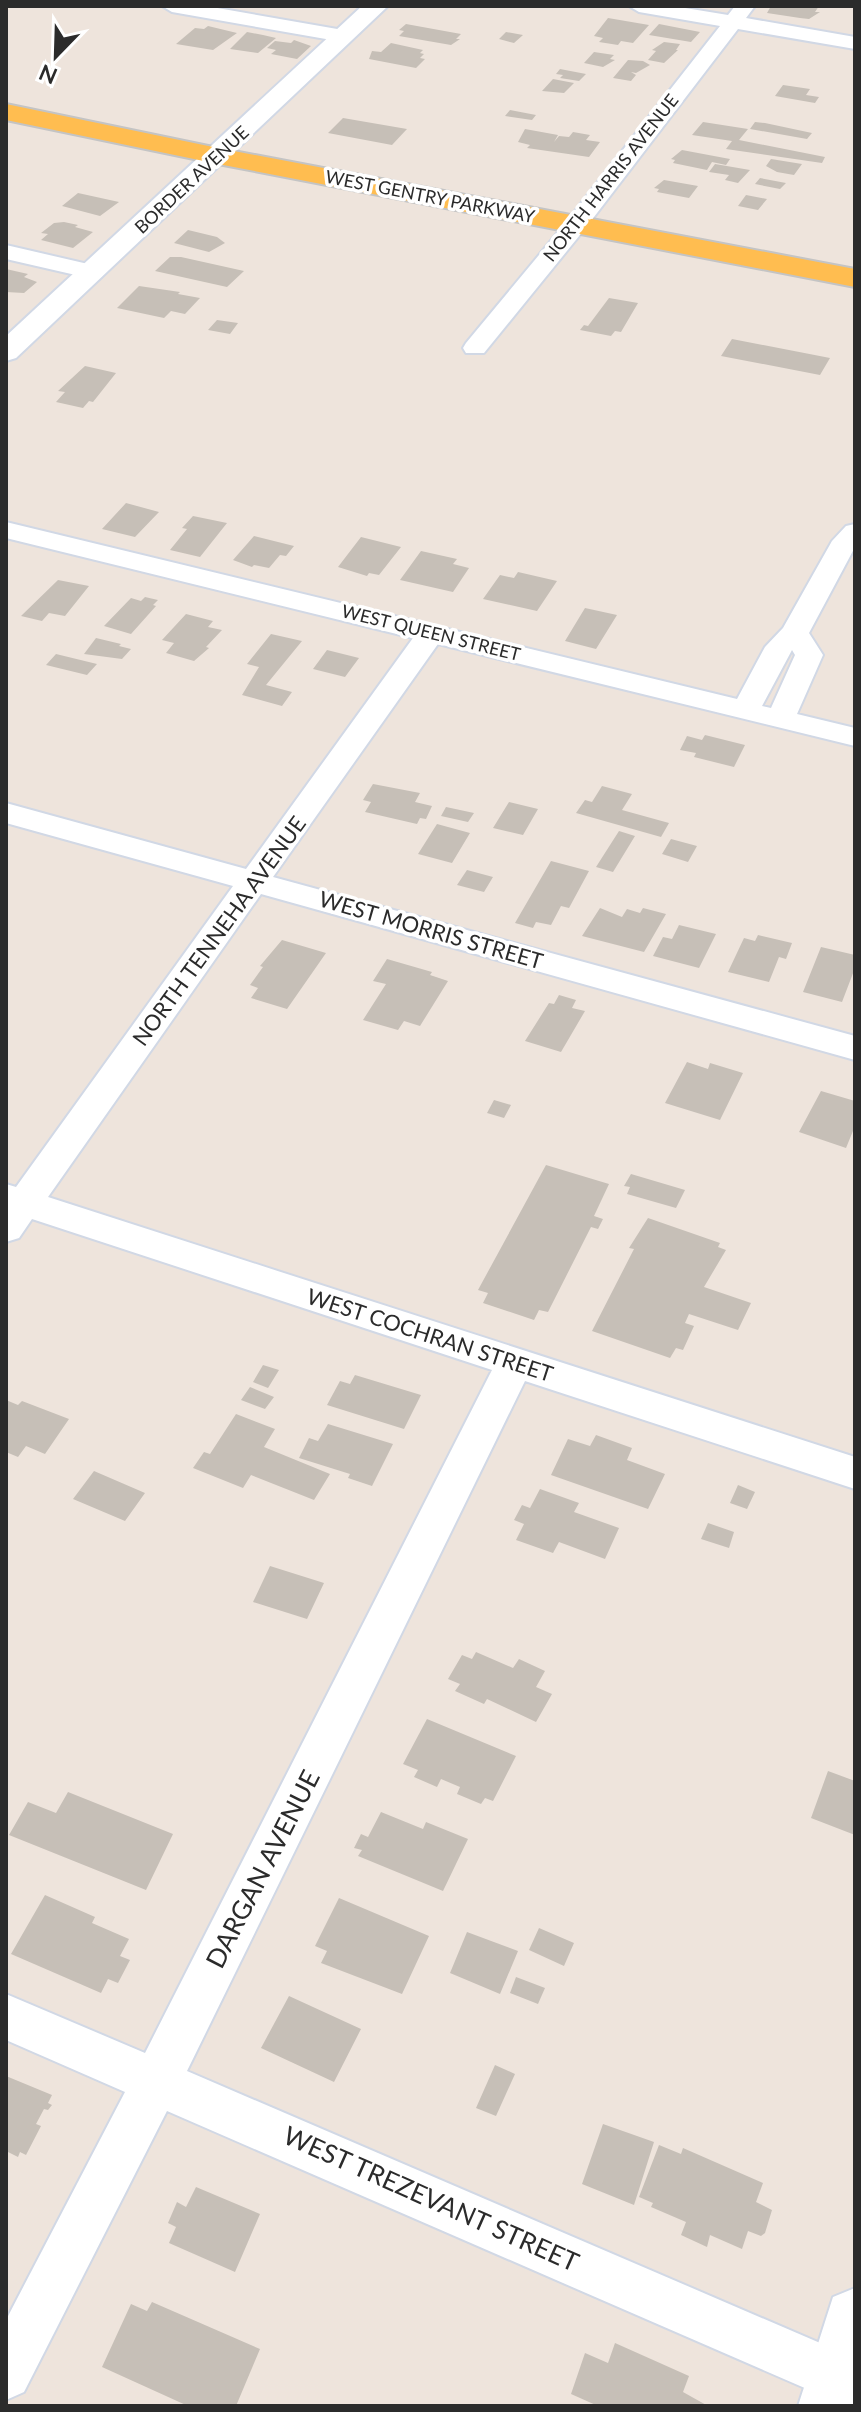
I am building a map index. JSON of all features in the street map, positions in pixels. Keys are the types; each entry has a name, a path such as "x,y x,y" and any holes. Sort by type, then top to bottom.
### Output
{"main road":[{"name":"WEST GENTRY PARKWAY","path":"6,112 218,156 855,278"}],"street":[{"path":"172,6 343,36"},
{"name":"BORDER AVENUE","path":"6,352 376,6"},
{"path":"639,6 738,14 855,43"},
{"name":"NORTH HARRIS AVENUE","path":"475,348 576,225 738,14"},
{"path":"6,252 93,272"},
{"name":"WEST QUEEN STREET","path":"6,530 855,737"},
{"path":"745,711 779,647 795,633 845,541 855,532"},
{"name":"NORTH TENNEHA AVENUE","path":"12,1210 254,881 431,633"},
{"path":"780,719 809,655 795,633"},
{"name":"WEST MORRIS STREET","path":"6,813 855,1048"},
{"name":"WEST COCHRAN STREET","path":"12,1210 515,1363 855,1473"},
{"name":"DARGAN AVENUE","path":"6,2374 157,2080 515,1363"},
{"name":"WEST TREZEVANT STREET","path":"6,2017 157,2080 841,2389"},
{"path":"841,2389 855,2319"}],"building":[{"path":"771,6 819,6 815,12 820,12 809,19 800,18 767,13"},
{"path":"608,18 649,25 633,43 621,41 618,45 599,42 603,38 594,36"},
{"path":"406,24 461,34 456,39 460,39 451,45 399,36 404,31 399,30"},
{"path":"659,24 700,32 691,42 649,35"},
{"path":"208,26 237,33 213,50 176,44 195,28"},
{"path":"247,32 276,38 258,53 230,49"},
{"path":"506,32 523,35 514,43 499,39"},
{"path":"294,40 311,46 297,59 271,54 276,50 267,48 275,41 291,43"},
{"path":"664,42 680,44 678,50 664,63 648,60 656,51 652,50"},
{"path":"391,43 423,50 420,58 425,59 416,68 369,59 372,51 381,52"},
{"path":"594,52 614,55 610,59 615,60 603,67 584,63"},
{"path":"628,60 650,65 636,73 631,72 636,75 631,81 613,78"},
{"path":"560,69 586,74 579,81 560,78 563,75 556,74"},
{"path":"553,79 574,83 564,93 542,91"},
{"path":"783,85 810,89 806,95 819,97 815,103 775,96"},
{"path":"510,110 536,115 532,120 505,116"},
{"path":"343,118 407,129 392,145 328,133"},
{"path":"703,122 748,129 739,140 825,157 822,163 726,149 732,141 692,135"},
{"path":"755,122 812,133 807,139 750,129"},
{"path":"525,129 558,135 554,142 559,136 569,137 573,132 590,135 586,140 600,142 589,157 527,148 530,145 518,142"},
{"path":"682,150 730,159 726,165 712,162 707,170 673,163 675,160 671,159"},
{"path":"771,159 802,164 794,175 766,166"},
{"path":"715,164 750,170 738,183 725,180 729,175 709,172"},
{"path":"760,178 786,183 780,189 755,184"},
{"path":"664,180 698,186 689,198 657,192 659,189 654,188"},
{"path":"78,193 119,202 100,216 62,206"},
{"path":"746,195 767,199 758,210 738,206"},
{"path":"64,222 93,232 73,248 41,240 48,234 41,233 54,223"},
{"path":"188,230 217,237 225,243 209,252 174,243"},
{"path":"170,257 244,271 227,287 155,271"},
{"path":"6,269 28,274 24,277 37,282 24,293 6,292"},
{"path":"139,286 200,298 185,314 171,311 164,318 117,308"},
{"path":"609,298 638,303 621,332 615,331 611,336 580,330 584,325 588,326"},
{"path":"217,320 238,323 230,334 208,330"},
{"path":"732,339 830,358 820,375 721,356"},
{"path":"85,366 116,373 93,402 89,401 83,408 56,402 65,392 58,391"},
{"path":"126,503 159,512 135,537 102,529"},
{"path":"193,516 227,523 200,557 170,550"},
{"path":"254,536 294,546 286,556 280,555 269,568 252,567 233,560"},
{"path":"361,537 401,547 379,575 369,573 367,576 338,567"},
{"path":"421,551 457,559 453,564 469,568 453,592 400,580"},
{"path":"518,572 557,581 537,611 483,599 500,575 514,578"},
{"path":"58,580 89,586 65,616 49,613 42,621 21,616"},
{"path":"145,597 158,600 153,605 156,606 131,634 104,626 131,598 141,601"},
{"path":"585,608 617,615 596,649 565,641"},
{"path":"186,614 213,621 208,627 222,630 206,647 209,648 194,661 166,653 174,643 162,640"},
{"path":"271,634 302,641 266,685 292,692 282,706 242,695 259,667 247,664"},
{"path":"96,638 131,649 122,659 84,654"},
{"path":"327,650 359,658 345,677 313,669"},
{"path":"56,654 97,664 87,675 46,665"},
{"path":"705,735 745,745 734,767 694,757 696,753 680,750 687,736 702,740"},
{"path":"373,784 420,793 415,802 432,806 426,819 420,818 417,824 365,812 371,802 363,800"},
{"path":"602,786 632,794 622,810 669,823 661,837 576,813 585,800 592,802"},
{"path":"509,802 538,809 523,835 493,828"},
{"path":"446,807 474,813 468,822 441,816"},
{"path":"437,824 470,833 452,863 418,854"},
{"path":"619,831 635,836 613,872 596,867"},
{"path":"671,839 697,846 688,862 662,854"},
{"path":"551,861 589,871 569,908 561,906 551,925 536,922 533,928 515,923"},
{"path":"467,870 493,877 484,892 457,885"},
{"path":"600,908 622,917 627,909 640,913 643,908 666,914 644,952 582,936"},
{"path":"679,925 716,934 699,968 653,956 663,937 672,939"},
{"path":"758,935 792,943 786,959 779,957 769,982 728,972 744,938 755,941"},
{"path":"282,940 326,953 287,1009 251,998 258,988 250,985 263,967 260,966"},
{"path":"821,947 855,955 855,968 842,1002 803,992"},
{"path":"387,959 432,972 430,975 448,981 420,1026 404,1021 398,1030 363,1020 386,984 373,981"},
{"path":"559,995 576,1000 572,1008 585,1011 561,1052 525,1041 549,1003 554,1004"},
{"path":"687,1062 708,1069 710,1063 743,1073 720,1120 665,1103"},
{"path":"821,1091 855,1101 855,1126 846,1148 799,1132"},
{"path":"494,1100 511,1105 504,1118 487,1113"},
{"path":"546,1165 609,1184 594,1216 603,1219 598,1229 591,1227 548,1312 539,1310 534,1320 483,1303 488,1293 478,1290"},
{"path":"631,1174 685,1190 676,1208 627,1194 630,1187 624,1186"},
{"path":"648,1218 720,1243 718,1247 726,1250 704,1287 751,1303 738,1330 689,1314 685,1323 694,1326 683,1350 676,1348 670,1358 592,1331 634,1249 629,1248"},
{"path":"263,1365 279,1370 268,1388 253,1382"},
{"path":"355,1375 421,1395 404,1429 327,1405 340,1381 350,1384"},
{"path":"250,1387 274,1397 265,1409 241,1400"},
{"path":"6,1400 18,1405 22,1401 69,1419 45,1454 26,1446 18,1457 6,1452"},
{"path":"236,1414 275,1429 264,1447 330,1474 314,1500 251,1475 243,1488 193,1468 204,1452 210,1454"},
{"path":"328,1424 393,1444 372,1486 348,1478 350,1474 299,1458 309,1438 318,1441"},
{"path":"596,1435 632,1448 627,1460 665,1474 648,1509 551,1475 568,1439 590,1446"},
{"path":"94,1471 145,1493 125,1521 73,1499"},
{"path":"738,1485 755,1492 747,1509 730,1503"},
{"path":"540,1489 579,1503 574,1512 619,1528 605,1559 559,1542 553,1553 516,1540 524,1524 514,1520 522,1505 530,1508"},
{"path":"708,1523 734,1532 729,1548 701,1539"},
{"path":"270,1566 324,1583 307,1619 253,1602"},
{"path":"476,1652 513,1668 519,1659 545,1671 536,1687 552,1694 536,1722 487,1699 484,1704 455,1691 460,1684 448,1679 462,1655 472,1659"},
{"path":"427,1719 516,1756 493,1801 485,1798 481,1804 457,1794 460,1787 441,1779 437,1787 414,1777 418,1770 403,1764"},
{"path":"828,1771 855,1781 855,1835 811,1818"},
{"path":"68,1792 173,1834 146,1890 9,1835 28,1802 56,1813"},
{"path":"381,1812 423,1829 426,1822 468,1839 443,1891 358,1856 362,1850 354,1848 361,1834 368,1837"},
{"path":"45,1895 95,1917 92,1923 129,1939 120,1956 130,1960 118,1983 108,1979 101,1993 11,1954"},
{"path":"339,1898 429,1936 402,1994 321,1963 327,1951 315,1946"},
{"path":"539,1928 574,1943 564,1966 529,1950"},
{"path":"467,1932 518,1951 500,1994 450,1973"},
{"path":"516,1977 545,1988 538,2004 510,1993"},
{"path":"289,1996 361,2029 334,2082 261,2048"},
{"path":"495,2065 515,2074 496,2116 476,2108"},
{"path":"6,2076 52,2095 48,2103 52,2105 48,2110 44,2109 36,2124 41,2126 26,2155 20,2152 18,2157 6,2151"},
{"path":"603,2124 654,2142 634,2205 582,2184"},
{"path":"659,2145 681,2154 683,2148 763,2183 756,2202 772,2210 765,2233 761,2236 748,2231 742,2249 710,2235 707,2247 681,2235 686,2222 651,2207 653,2203 639,2197"},
{"path":"196,2187 260,2214 235,2272 169,2243 176,2227 168,2223 177,2202 186,2207"},
{"path":"152,2302 260,2349 236,2406 188,2406 102,2367 131,2304 147,2311"},
{"path":"615,2343 689,2376 683,2392 708,2406 598,2406 571,2394 585,2353 608,2363"}]}
